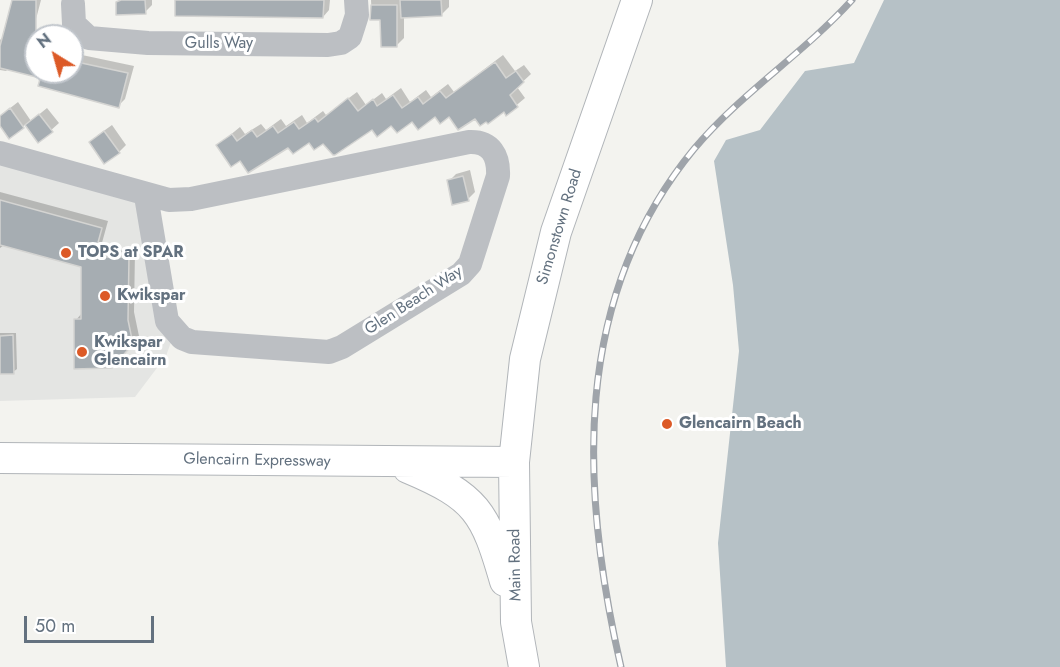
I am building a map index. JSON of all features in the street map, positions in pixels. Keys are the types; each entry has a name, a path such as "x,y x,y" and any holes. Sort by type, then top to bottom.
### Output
{"main road":[{"name":"Simonstown Road","path":"514,462 525,359 541,286 556,232 637,0"},
{"name":"Glencairn Expressway","path":"0,458 398,463 514,462"},
{"name":"Main Road","path":"514,462 516,622 524,667"},
{"path":"398,463 446,485 477,510 496,546 516,622"}],"street":[{"name":"Gulls Way","path":"73,4 74,24 89,38 148,43 328,45 341,43 350,37 357,15 356,0"},
{"name":"Glen Beach Way","path":"0,153 146,196 169,200 191,199 469,142 479,142 488,146 499,165 498,176 475,254 465,269 342,348 328,352 192,342 182,338 167,321 146,196"}],"shaded area":[{"path":"884,0 1060,0 1060,667 726,667 718,543 739,351 733,285 714,161 726,140 760,130 805,71 854,63"},
{"path":"0,153 146,196 175,331 166,356 135,397 0,401"}],"building":[{"path":"12,0 36,0 36,24 24,24 24,74 0,68 0,46"},
{"path":"145,0 146,14 116,15 116,2"},
{"path":"175,0 324,0 323,18 175,16"},
{"path":"400,0 441,0 442,16 401,18"},
{"path":"371,5 397,5 397,47 381,47 380,20 370,20"},
{"path":"495,62 506,78 516,71 524,82 510,95 518,107 506,116 504,112 488,124 486,122 480,126 475,119 458,130 449,117 440,124 435,117 418,130 412,122 397,133 391,126 377,137 372,130 335,155 323,144 314,150 309,143 293,154 288,148 248,173 240,161 231,167 216,145 232,134 237,141 252,130 257,137 273,126 278,133 294,122 299,129 315,118 318,122 348,98 358,111 373,99 377,106 393,95 402,108 418,97 423,104 440,91 446,98"},
{"path":"84,64 128,73 119,108 38,86 39,84 84,84"},
{"path":"10,108 24,128 9,139 0,126 0,116"},
{"path":"39,114 53,132 38,143 25,125"},
{"path":"104,131 120,153 104,164 89,142"},
{"path":"463,176 469,201 452,205 447,180"},
{"path":"0,200 102,228 94,257 129,257 128,320 133,344 112,368 74,369 74,319 81,319 81,267 0,245"},
{"path":"13,335 14,374 0,374 0,336"}],"railway":[{"path":"621,667 607,600 598,532 594,464 596,397 606,331 625,268 654,207 694,149 732,110 833,20 852,0"}],"place":[{"name":"TOPS at SPAR","path":"66,253"},
{"name":"Kwikspar","path":"105,296"},
{"name":"Kwikspar Glencairn","path":"82,352"},
{"name":"Glencairn Beach","path":"667,424"}]}
